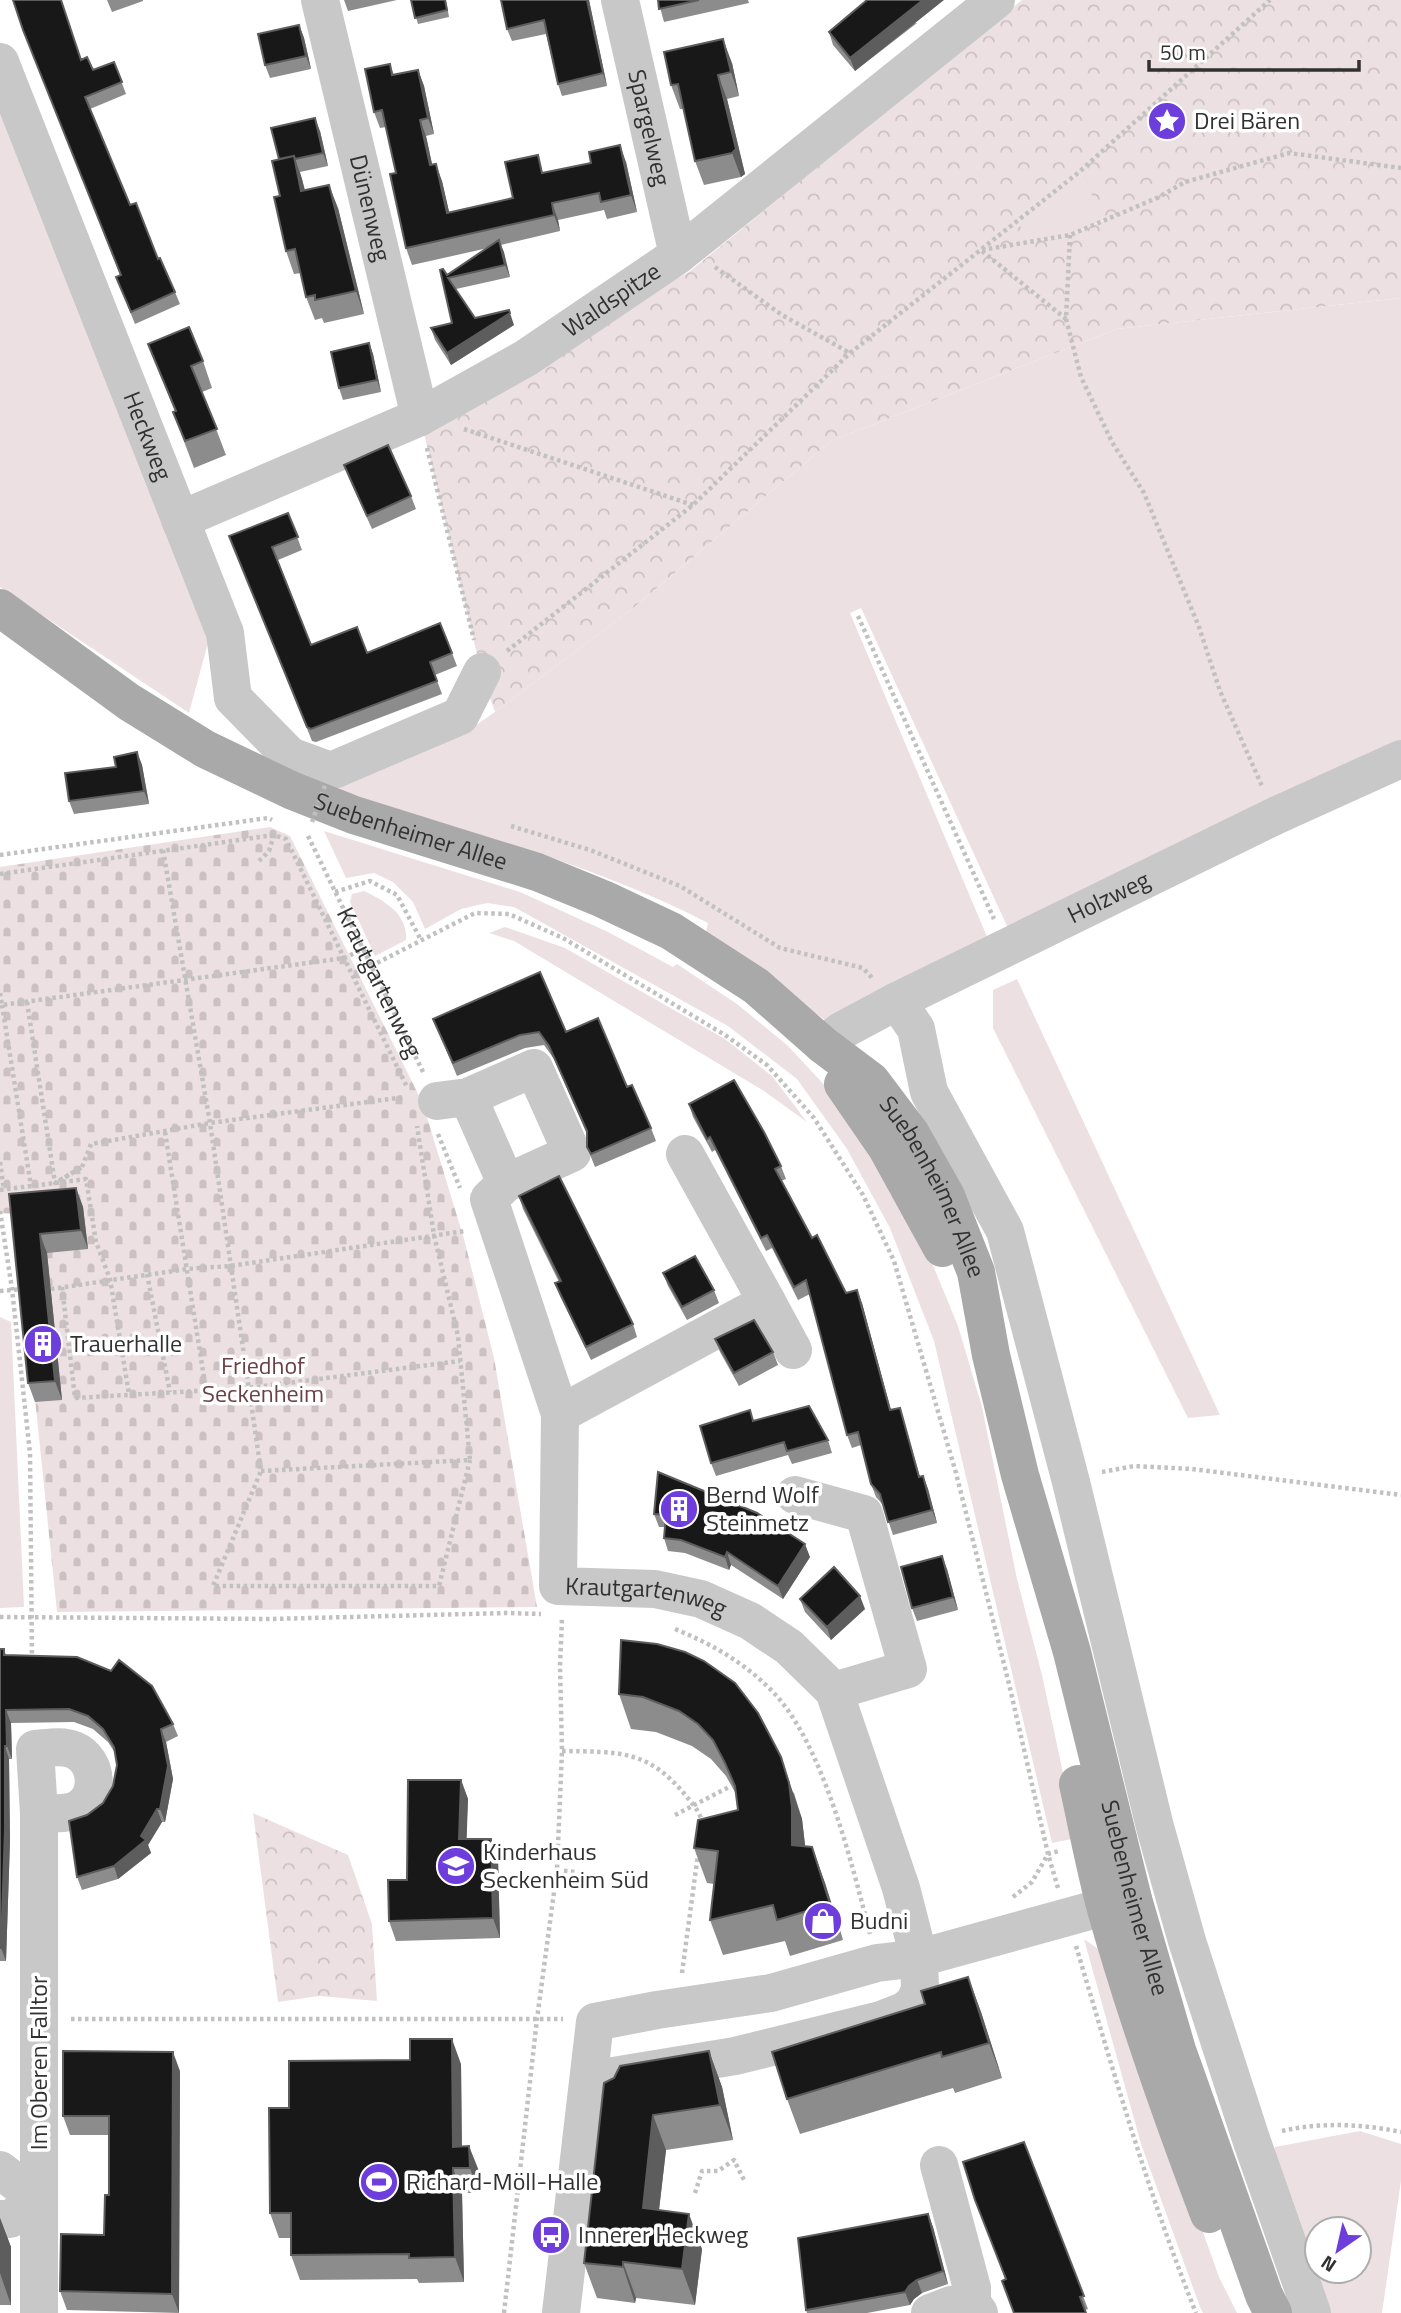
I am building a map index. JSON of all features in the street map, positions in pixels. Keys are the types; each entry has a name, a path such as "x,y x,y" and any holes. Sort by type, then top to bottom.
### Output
{"main road":[{"name":"Suebenheimer Allee","path":"0,608 129,702 205,749 293,791 354,815 537,872 671,931 755,986 823,1045 849,1095 887,1148 921,1208 957,1278 991,1355 1020,1475 1040,1623 1119,1903 1177,2050 1264,2295 1273,2313"},
{"name":"Suebenheimer Allee","path":"1119,1903 1134,2002 1186,2154 1250,2313"}],"street":[{"name":"Dünenweg","path":"320,0 420,416"},
{"name":"Spargelweg","path":"620,0 678,255"},
{"name":"Waldspitze","path":"180,520 420,416 526,358 678,255 996,0"},
{"name":"Heckweg","path":"0,62 225,633 233,698 290,756 328,778"},
{"path":"328,778 460,716 482,671"},
{"name":"Holzweg","path":"823,1045 841,1031 897,1001 1275,816 1401,760"},
{"path":"897,1001 916,1029 929,1092 1005,1231 1071,1482 1155,1827 1187,1941 1251,2139 1312,2313"},
{"path":"534,1068 572,1153 506,1183 440,1107 534,1068"},
{"path":"685,1154 793,1350"},
{"name":"Krautgartenweg","path":"506,1183 489,1199 560,1414 558,1586 655,1589 701,1599 750,1621 789,1647 834,1691 901,1888 919,1958"},
{"path":"560,1414 767,1302"},
{"path":"795,1494 864,1514 908,1669 834,1691"},
{"name":"Im Oberen Falltor","path":"39,1813 39,2313"},
{"path":"561,2313 595,2022 771,1993 877,1963 919,1958 1119,1903"},
{"path":"589,2080 735,2056 893,2016 914,2003 920,1990 919,1958"},
{"path":"930,2313 951,2305 975,2308 939,2165"},
{"path":"0,2170 39,2200 10,2219 0,2219"}],"path":[{"path":"420,416 482,671 693,505 850,352 1078,173 1270,0"},
{"path":"981,250 1070,235 1185,183 1289,153 1401,168"},
{"path":"1070,235 1066,319 1082,377 1112,442 1144,493 1199,627 1220,691 1275,816"},
{"path":"981,250 1066,319"},
{"path":"678,255 710,263 782,315 850,352"},
{"path":"420,416 693,505"},
{"path":"858,616 1007,948"},
{"path":"312,822 328,778"},
{"path":"0,855 268,818 278,822"},
{"name":"Krautgartenweg","path":"298,831 307,836 440,1107"},
{"path":"259,861 269,851 274,835"},
{"path":"0,874 274,835 286,839 412,1096 210,1123 91,1144 82,1167 55,1183"},
{"path":"163,850 210,1123 261,1471 214,1586 439,1586 470,1460 458,1336 435,1235 440,1107"},
{"path":"335,892 370,881 397,895 421,940"},
{"path":"372,966 475,913 509,914 564,938 725,1035 767,1065 814,1118 863,1195 894,1261 956,1473 1048,1854 1134,2143 1196,2313"},
{"path":"2,1005 344,958 363,948"},
{"path":"0,993 31,1186"},
{"path":"27,1002 55,1183"},
{"path":"440,1107 432,1120 468,1206 496,1226"},
{"path":"165,1132 206,1390"},
{"path":"0,1162 2,1190 86,1179 96,1242 110,1279 129,1394"},
{"path":"0,1211 12,1289 30,1453 32,1669"},
{"path":"51,1289 147,1274 230,1266 496,1226"},
{"path":"147,1274 170,1392"},
{"path":"62,1287 75,1398 248,1388 460,1361"},
{"path":"0,1291 24,1289"},
{"path":"261,1471 470,1460"},
{"path":"1071,1482 1101,1472 1134,1466 1192,1469 1401,1495"},
{"path":"0,1617 270,1619 548,1614"},
{"path":"504,2313 537,2019 557,1870 562,1751 562,1615"},
{"path":"664,1627 704,1640 735,1659 774,1694 802,1733 838,1819 877,1963"},
{"path":"562,1751 619,1752 645,1760 672,1778 695,1807 702,1820 700,1834"},
{"path":"675,1815 732,1786"},
{"path":"683,2006 682,1980 699,1847"},
{"path":"557,1870 584,1872"},
{"path":"39,2018 537,2019 595,2022"},
{"path":"1251,2139 1297,2128 1364,2124 1401,2132"},
{"path":"695,2193 702,2171 718,2171 734,2160 745,2182"}],"green space":[{"path":"1022,0 1401,0 1401,298 1117,329 831,441 632,609 495,712 483,679 420,417 533,353 689,272","holes":["1078,173 1107,219 1070,235 1029,242 1018,222"]},
{"path":"0,101 209,639 189,713 0,587"},
{"path":"1078,173 1108,218 1070,235 1029,242 1017,222"},
{"path":"1401,298 1401,752 1012,937 861,608 850,613 991,946 825,1020 706,932 708,923 664,902 526,849 337,790 366,770 466,732 495,712 632,609 831,441 1117,329"},
{"name":"Friedhof Seckenheim","path":"270,827 290,836 423,1104 464,1239 494,1358 537,1607 57,1612 16,1214 0,1213 0,867"},
{"path":"324,831 520,892 608,932 673,967 677,964 737,1004 787,1045 829,1090 868,1149 930,1258 958,1326 982,1407 1017,1579 1042,1675 1077,1838 1052,1843 934,1341 890,1228 847,1149 797,1079 728,1026 514,907 487,903 461,909 425,929 413,902 393,882 374,873 346,878"},
{"path":"364,891 394,910 406,931 406,940 375,956 350,902 352,894"},
{"path":"505,927 565,948 725,1039 772,1076 807,1122 764,1091 514,941 489,933"},
{"path":"1017,979 1220,1415 1188,1418 993,1028 993,990"},
{"path":"0,1317 11,1322 24,1607 0,1608"},
{"path":"253,1813 348,1855 372,1924 377,2001 319,1996 278,2002"},
{"path":"1084,1939 1104,1953 1219,2277 1237,2313 1203,2313 1200,2307 1141,2144"},
{"path":"1360,2131 1401,2144 1401,2181 1382,2313 1323,2313 1313,2285 1373,2285 1373,2215 1303,2215 1303,2256 1271,2166 1275,2147"}],"building":[{"path":"13,0 61,0 81,60 87,57 93,70 114,62 122,82 85,97 130,205 136,203 158,259 160,258 175,292 131,312 116,277 121,275"},
{"path":"411,0 445,0 447,10 415,18"},
{"path":"501,0 587,0 603,73 558,84 544,20 507,29"},
{"path":"658,0 699,0 659,9"},
{"path":"867,0 923,0 850,58 829,32"},
{"path":"299,25 306,56 265,65 258,34"},
{"path":"723,39 731,72 718,75 736,149 732,153 695,161 678,84 671,85 664,52"},
{"path":"390,64 392,75 418,70 428,118 420,120 430,165 436,164 447,213 513,198 505,162 538,155 542,173 591,163 589,152 620,145 631,195 601,202 599,193 552,203 554,215 406,248 390,174 396,173 382,110 374,112 365,69"},
{"path":"315,118 323,153 295,159 294,156 279,159 271,128"},
{"path":"294,156 301,191 329,185 356,291 315,300 315,295 306,297 295,249 286,251 274,197 280,196 272,161"},
{"path":"499,240 505,265 448,278 475,318 509,310 510,313 447,353 431,328 452,323 440,270 443,269 447,275"},
{"path":"189,327 203,361 191,366 217,429 185,441 173,412 176,411 148,344"},
{"path":"369,343 377,380 339,388 331,352"},
{"path":"388,445 411,496 367,516 344,465"},
{"path":"288,513 298,537 272,547 311,645 357,627 367,653 440,623 452,653 430,662 437,681 311,729 307,727 229,536"},
{"path":"137,752 144,791 69,801 65,773 116,767 114,757"},
{"path":"540,972 566,1032 598,1018 627,1087 632,1085 651,1128 591,1154 587,1147 587,1131 549,1046 539,1032 520,1035 453,1063 433,1019"},
{"path":"734,1080 781,1166 775,1169 812,1238 817,1235 846,1293 857,1290 890,1410 900,1408 919,1477 923,1476 932,1510 888,1522 880,1494 871,1484 858,1432 847,1435 806,1280 794,1287 767,1235 761,1238 710,1137 707,1139 689,1104"},
{"path":"559,1176 633,1324 586,1347 555,1283 561,1281 519,1196"},
{"name":"Trauerhalle","path":"76,1188 81,1230 40,1234 55,1381 28,1383 9,1194"},
{"path":"695,1256 714,1290 682,1307 663,1273"},
{"path":"754,1320 773,1352 734,1373 715,1339"},
{"path":"809,1406 828,1440 787,1451 784,1442 711,1463 700,1426 750,1410 753,1421"},
{"path":"658,1472 757,1513 805,1544 778,1586 727,1552 725,1557 681,1540 664,1538 666,1515 654,1514"},
{"path":"942,1556 953,1597 912,1608 901,1567"},
{"path":"834,1567 860,1596 827,1627 800,1599"},
{"path":"621,1640 657,1644 685,1652 704,1661 735,1683 758,1713 781,1757 789,1783 792,1845 812,1847 830,1904 777,1920 773,1905 710,1920 718,1851 694,1848 698,1820 738,1810 735,1786 713,1740 698,1724 679,1711 643,1697 619,1694"},
{"path":"0,1649 4,1649 4,1655 77,1657 111,1671 119,1660 152,1686 173,1724 161,1729 168,1766 160,1809 157,1809 141,1836 146,1840 114,1866 77,1877 69,1821 87,1815 103,1803 113,1786 117,1765 114,1747 103,1729 88,1716 69,1709 6,1710 1,1948 0,1948"},
{"name":"Kinderhaus Seckenheim Süd","path":"408,1780 461,1780 459,1839 491,1839 493,1918 389,1921 388,1880 407,1880"},
{"path":"968,1977 989,2043 942,2057 941,2052 787,2099 772,2052 925,2004 921,1991"},
{"name":"Richard-Möll-Halle","path":"410,2039 452,2039 453,2147 469,2146 470,2168 453,2168 455,2257 409,2258 409,2254 291,2255 291,2213 270,2213 269,2108 289,2108 289,2061 410,2060"},
{"path":"63,2051 173,2052 172,2294 60,2291 61,2234 104,2235 105,2195 109,2195 109,2116 63,2116"},
{"path":"709,2051 720,2105 653,2115 643,2208 689,2214 682,2269 623,2262 623,2267 584,2263 604,2083 614,2078 620,2066"},
{"path":"1024,2142 1084,2296 1080,2297 1086,2313 1014,2313 1002,2281 1006,2279 963,2162"},
{"path":"928,2214 943,2271 917,2280 905,2292 806,2310 798,2238"}],"place":[{"name":"Drei Bären","path":"1167,121"},
{"name":"Trauerhalle","path":"43,1344"},
{"name":"Bernd Wolf Steinmetz","path":"679,1509"},
{"name":"Kinderhaus Seckenheim Süd","path":"456,1866"},
{"name":"Budni","path":"823,1921"},
{"name":"Richard-Möll-Halle","path":"379,2182"},
{"name":"Innerer Heckweg","path":"551,2235"}]}
